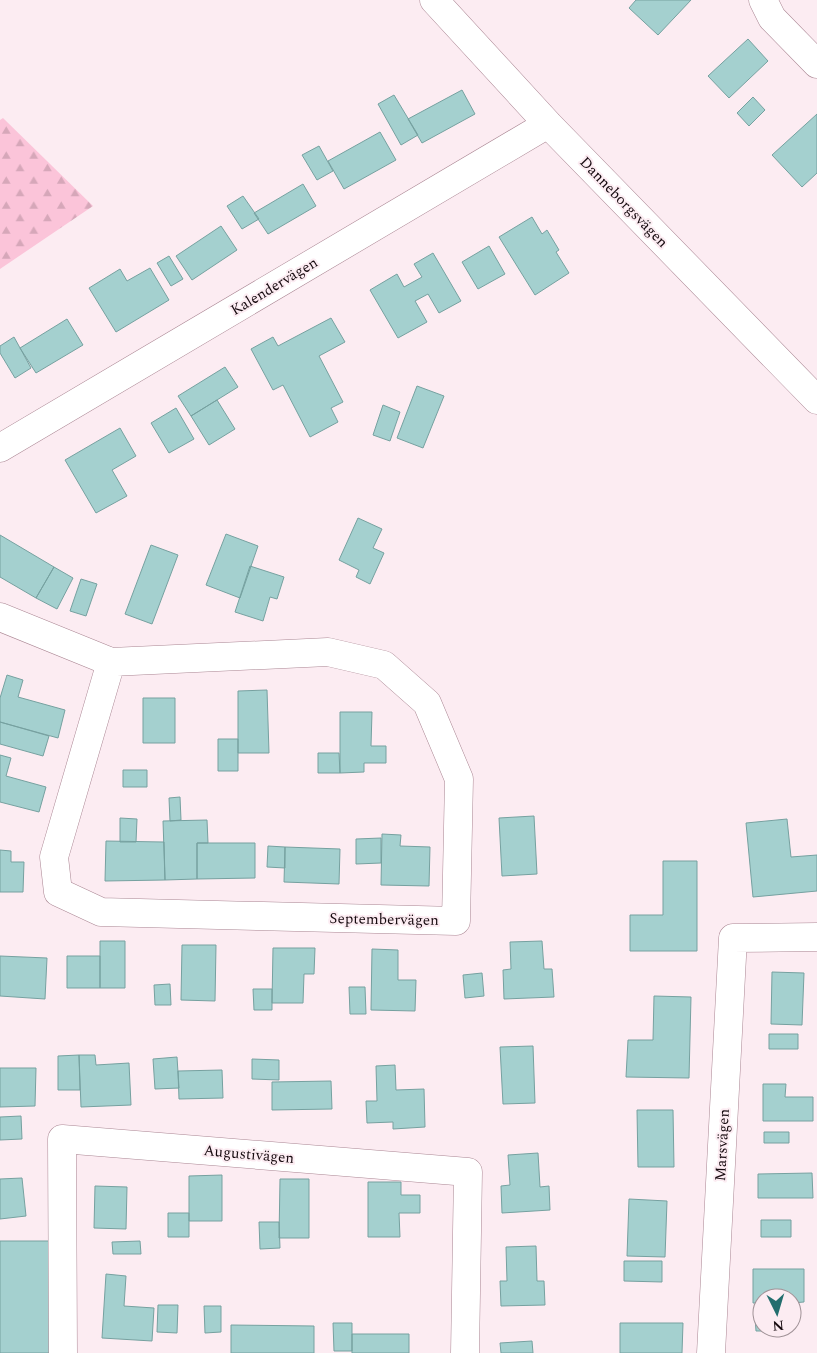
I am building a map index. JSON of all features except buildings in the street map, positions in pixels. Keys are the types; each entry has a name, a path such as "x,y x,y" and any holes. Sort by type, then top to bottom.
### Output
{"street":[{"name":"Danneborgsvägen","path":"434,0 548,124 817,400"},
{"path":"763,0 772,18 817,64"},
{"name":"Kalendervägen","path":"0,448 548,124"},
{"name":"Septembervägen","path":"0,617 111,662 328,652 384,665 427,703 459,779 456,921 101,912 58,892 54,857 111,662"},
{"name":"Marsvägen","path":"711,1353 733,938 817,937"},
{"name":"Augustivägen","path":"63,1353 62,1139 468,1172 465,1353"}],"green space":[{"path":"3,118 93,206 0,269 0,120"}]}
